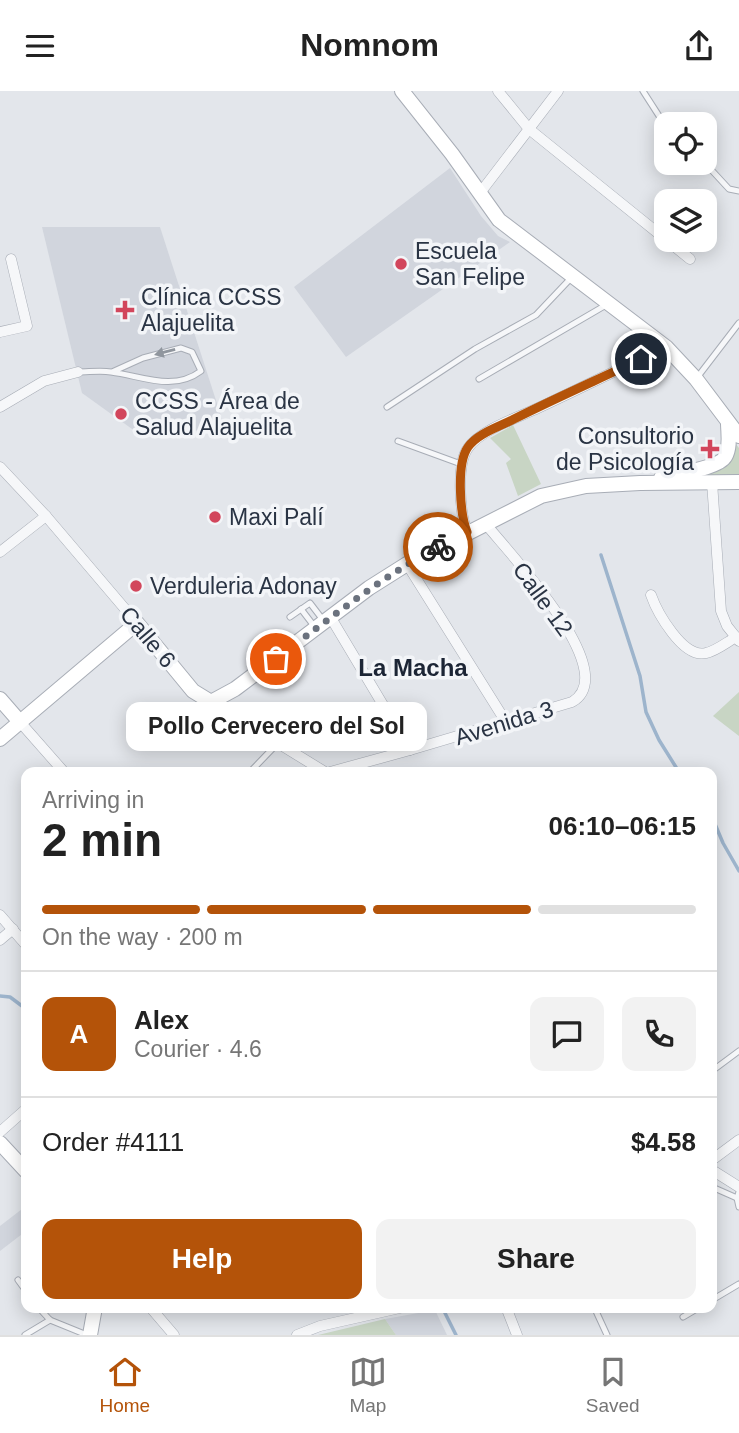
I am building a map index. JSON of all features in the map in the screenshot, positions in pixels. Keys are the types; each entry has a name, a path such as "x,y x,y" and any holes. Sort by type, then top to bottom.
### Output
{"street":[{"path":"402,91 499,220 666,347 696,379 739,436"},
{"path":"498,91 529,129 690,259"},
{"path":"480,193 558,91"},
{"path":"0,333 27,326 11,259"},
{"path":"467,532 463,522 461,464 468,447 479,437 666,347"},
{"path":"0,407 44,381 78,372"},
{"path":"640,483 718,464 726,456 729,444 728,423"},
{"name":"Calle 6","path":"0,467 46,516 193,691 319,767"},
{"path":"651,595 663,622 695,653 708,653 737,639 727,626 722,611 712,482"},
{"path":"211,702 235,689 369,588 407,564 541,496 579,487 739,482"},
{"path":"0,552 46,516"},
{"name":"Calle 12","path":"485,523 566,624 584,661 586,683"},
{"path":"407,564 506,722"},
{"path":"0,739 137,623"},
{"path":"324,623 410,750"},
{"name":"Avenida 3","path":"347,767 572,702 582,694 586,683"},
{"path":"0,699 60,767"},
{"path":"0,915 21,938"},
{"path":"0,940 13,929"},
{"path":"0,1132 21,1113"},
{"path":"717,1156 739,1140"},
{"path":"0,1143 21,1166"},
{"path":"717,1174 738,1192"},
{"path":"89,1335 94,1313"},
{"path":"155,1313 174,1335"},
{"path":"297,1335 320,1326 377,1313"},
{"path":"508,1313 517,1335"}],"lane":[{"path":"643,91 656,112"},
{"path":"716,175 729,189 739,191"},
{"path":"387,407 475,349 536,315 572,277"},
{"path":"479,379 609,304"},
{"path":"696,379 739,323"},
{"path":"78,372 113,372 154,381 189,380 201,371 192,352 181,348 143,358 113,372"},
{"path":"398,441 461,464"},
{"path":"290,617 310,603 324,623"},
{"path":"301,609 324,623"},
{"path":"255,767 277,744"},
{"path":"717,1067 739,1052"},
{"path":"717,1188 738,1192 739,1207"},
{"path":"18,1280 21,1284"},
{"path":"717,1297 739,1284"},
{"path":"44,1313 50,1320 89,1335"},
{"path":"596,1313 607,1335"},
{"path":"683,1318 691,1313"},
{"path":"26,1335 50,1320"}],"shaded area":[{"name":"Escuela San Felipe","path":"450,168 481,216 498,236 510,242 346,357 294,287"},
{"name":"Clínica CCSS Alajuelita","path":"42,227 160,227 223,422 182,435 139,434 82,393"},
{"path":"21,1210 21,1235 0,1251 0,1226"},
{"path":"436,1313 447,1335 396,1335 385,1319"}],"green space":[{"path":"513,425 541,484 518,496 506,463 511,459 490,438"},
{"path":"734,442 739,448 739,475 661,480 719,467"},
{"path":"739,692 739,736 713,716"},
{"path":"385,1319 396,1335 318,1335"}],"waterway":[{"path":"601,555 640,676 646,712 676,767"},
{"path":"717,829 739,871"},
{"path":"0,996 10,997 21,1005"},
{"path":"445,1313 456,1335"}],"way so far":[{"path":"276,659 369,588 438,547"}],"place":[{"name":"Escuela San Felipe","path":"401,264"},
{"name":"Clínica CCSS Alajuelita","path":"125,310"},
{"name":"CCSS - Área de Salud Alajuelita","path":"121,414"},
{"name":"Consultorio de Psicología","path":"710,449"},
{"name":"Maxi Palí","path":"215,517"},
{"name":"Verduleria Adonay","path":"136,586"},
{"name":"Pollo Cervecero del Sol","path":"276,659"}],"district":[{"name":"La Macha","path":"413,667"}],"route":[{"path":"438,547 467,532 463,522 461,464 473,441 641,359"}]}
